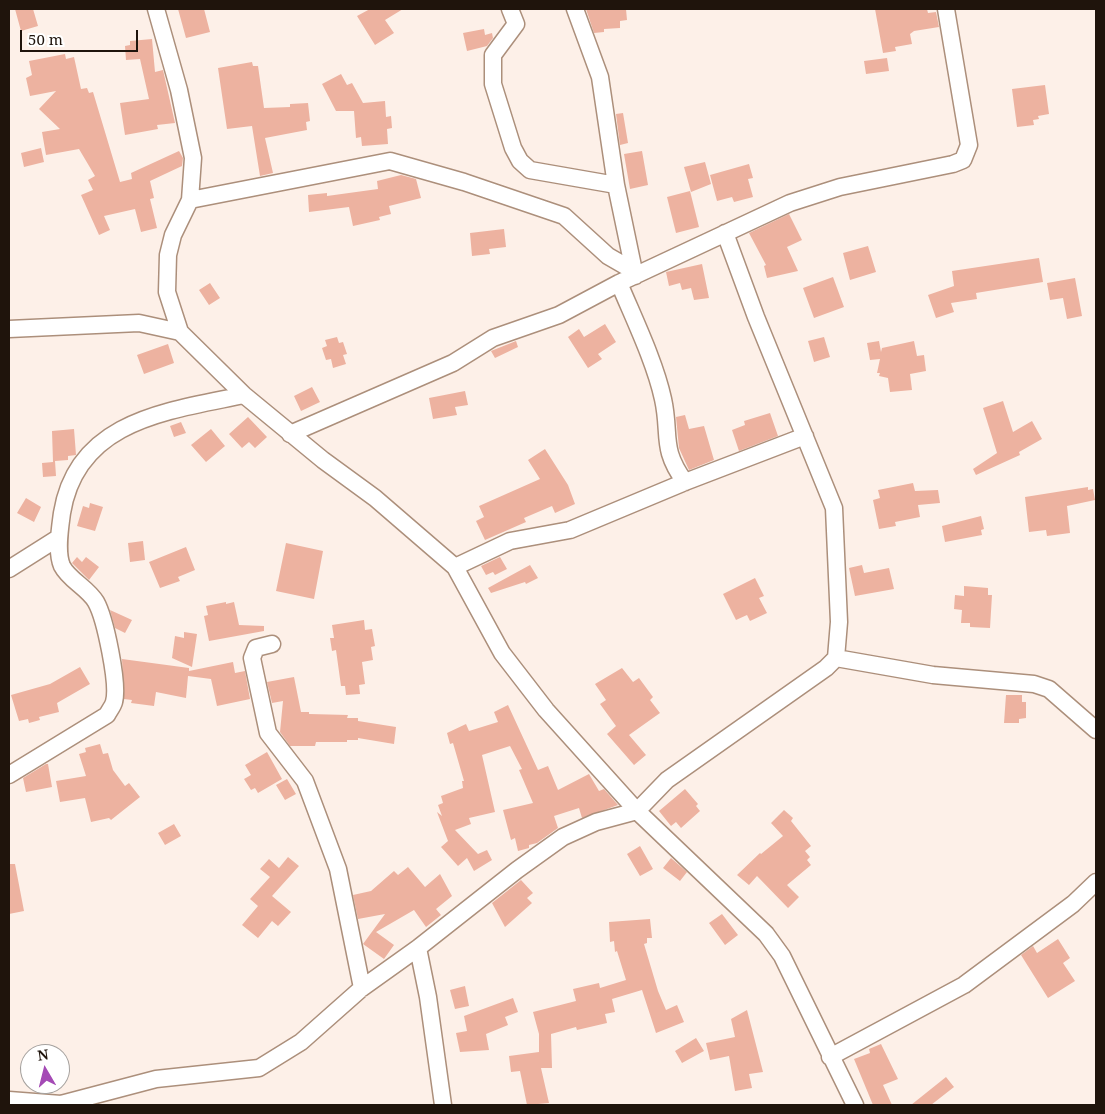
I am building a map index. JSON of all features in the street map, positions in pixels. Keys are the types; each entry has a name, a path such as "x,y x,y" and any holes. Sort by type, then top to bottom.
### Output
{"street":[{"path":"156,9 179,90 193,158 190,200 173,235 168,256 167,292 180,332 244,395 290,434 375,498 454,567 502,654 546,710 638,811 766,934 782,956 855,1105"},
{"path":"510,9 516,24 493,56 493,84 512,148 520,161 530,170 616,185"},
{"path":"576,9 600,77 616,185 634,274"},
{"path":"290,434 453,363 493,338 559,315 634,274 790,203 840,187 953,164 963,160 968,145 946,9"},
{"path":"190,200 390,161 464,182 564,216 608,256 634,274"},
{"path":"9,1100 61,1104 156,1079 259,1068 301,1042 362,988 418,948 517,870 563,837 596,822 638,811 667,780 826,668 836,658 839,622 834,508 756,317 725,233"},
{"path":"619,283 664,399 667,445 672,466 685,482"},
{"path":"9,329 139,322 180,332"},
{"path":"9,775 107,715 114,701 114,671 100,612 95,601 62,566 58,538 66,492 86,457 114,433 153,414 244,395"},
{"path":"454,567 510,541 570,530 685,482 805,436"},
{"path":"9,569 58,538"},
{"path":"272,644 256,648 252,658 268,733 305,780 338,869 362,988"},
{"path":"836,658 933,675 1034,684 1048,689 1096,730"},
{"path":"830,1057 964,985 1072,904 1096,882"},
{"path":"418,948 428,997 443,1105"}],"building":[{"path":"15,9 33,9 38,26 21,31"},
{"path":"178,9 204,9 210,32 186,38"},
{"path":"370,9 403,9 385,20 394,33 375,45 357,16"},
{"path":"586,9 626,9 627,20 620,21 620,28 604,29 604,32 594,33"},
{"path":"875,9 927,9 928,13 936,12 939,27 914,31 910,34 912,44 895,47 896,51 883,53"},
{"path":"484,29 485,35 492,33 493,38 487,46 467,51 463,33"},
{"path":"152,39 155,72 163,70 175,123 157,125 158,129 125,135 120,103 149,99 140,59 126,60 125,46 130,45 130,41"},
{"path":"65,54 66,59 74,57 81,89 87,88 89,93 93,92 120,182 132,179 131,173 179,151 183,158 182,166 150,181 154,198 150,199 157,228 141,232 135,209 104,216 110,230 99,235 81,195 93,190 88,180 95,176 79,149 46,155 42,132 60,129 39,109 56,91 30,96 26,78 32,75 29,61"},
{"path":"887,58 889,71 866,74 864,61"},
{"path":"252,62 253,66 258,66 264,108 290,107 290,104 308,103 310,121 306,122 307,130 265,138 273,173 260,176 252,126 227,129 218,68"},
{"path":"341,74 347,85 352,83 363,103 385,101 386,117 391,116 392,128 387,129 388,144 362,146 361,137 356,138 354,111 336,111 322,84"},
{"path":"1045,85 1049,114 1038,116 1039,119 1033,120 1034,125 1017,127 1012,89"},
{"path":"623,113 628,143 620,145 616,114"},
{"path":"41,148 44,162 24,167 21,153"},
{"path":"642,151 648,185 630,189 624,154"},
{"path":"705,162 711,184 691,192 684,167"},
{"path":"749,164 753,178 748,179 753,197 734,202 732,197 717,201 710,175"},
{"path":"401,175 416,179 421,198 389,206 391,214 379,217 380,220 353,226 349,207 309,212 308,195 327,193 327,196 378,189 377,181"},
{"path":"690,191 699,227 676,233 667,197"},
{"path":"789,214 802,240 787,247 798,271 767,278 764,266 766,265 749,233"},
{"path":"504,229 506,247 489,249 490,254 472,256 470,233"},
{"path":"868,246 876,272 850,280 843,253"},
{"path":"1039,258 1043,282 976,293 977,299 951,303 954,312 936,318 928,295 954,286 952,271"},
{"path":"702,264 709,298 694,300 691,288 682,290 680,283 669,286 666,272"},
{"path":"833,277 844,307 814,318 803,288"},
{"path":"1075,278 1082,316 1067,319 1063,298 1050,300 1047,283"},
{"path":"210,283 220,298 209,305 199,290"},
{"path":"605,324 616,342 598,354 602,359 588,368 568,337 579,329 584,337"},
{"path":"337,337 339,343 343,342 347,354 343,355 346,364 333,368 331,359 326,360 322,348 327,346 325,340"},
{"path":"824,337 830,357 814,362 808,341"},
{"path":"516,341 518,347 495,358 491,351"},
{"path":"879,341 881,352 882,348 914,341 917,356 924,355 926,371 910,374 912,390 890,392 888,378 879,376 880,373 877,373 880,359 870,360 867,343"},
{"path":"168,344 174,363 144,374 137,355"},
{"path":"312,387 320,402 301,411 294,396"},
{"path":"465,391 468,405 455,407 457,415 433,419 429,398"},
{"path":"1003,401 1013,432 1032,421 1042,439 1019,452 1020,455 976,475 973,469 997,453 983,408"},
{"path":"770,413 778,436 739,451 732,430 745,425 744,421"},
{"path":"685,415 689,429 704,426 714,460 689,470 679,448 676,417"},
{"path":"248,417 267,437 255,448 249,442 242,448 229,434"},
{"path":"181,422 186,433 174,437 170,426"},
{"path":"74,429 76,455 68,456 68,460 55,461 56,476 43,477 42,463 53,462 52,431"},
{"path":"211,429 225,446 206,462 191,445"},
{"path":"545,449 568,485 575,504 555,513 552,506 524,518 526,522 485,540 476,521 484,517 479,506 540,479 528,460"},
{"path":"913,483 915,491 938,490 940,503 918,505 920,517 895,522 896,526 879,529 873,500 880,498 878,490"},
{"path":"1088,487 1088,490 1093,489 1095,500 1067,506 1070,533 1047,536 1046,530 1029,532 1025,497"},
{"path":"26,498 41,507 34,522 17,513"},
{"path":"90,503 103,507 95,531 77,526 83,506 89,508"},
{"path":"981,516 984,529 981,530 982,535 945,542 942,526"},
{"path":"143,541 145,560 130,562 128,543"},
{"path":"286,543 323,551 314,599 276,591"},
{"path":"186,547 195,570 178,577 180,581 160,588 149,562"},
{"path":"77,557 82,562 86,557 99,567 89,580 72,563"},
{"path":"500,557 507,569 495,575 493,572 486,575 481,566"},
{"path":"530,565 538,578 526,584 525,582 491,593 488,588"},
{"path":"862,565 864,573 889,568 894,589 855,596 849,568"},
{"path":"755,578 764,596 759,598 767,613 750,621 747,615 736,620 723,594"},
{"path":"964,586 988,588 988,595 992,595 990,628 970,627 970,623 961,623 962,610 954,609 955,595 964,596"},
{"path":"226,602 226,604 234,602 239,625 264,626 264,631 209,641 204,616 208,615 206,606"},
{"path":"110,610 132,620 125,633 115,628"},
{"path":"364,620 365,630 372,629 375,646 371,647 373,660 362,662 365,684 359,685 360,694 346,695 345,686 341,686 336,650 332,651 330,638 334,638 332,625"},
{"path":"184,632 197,634 192,667 172,658 175,636 184,638"},
{"path":"122,659 189,668 189,671 233,662 235,673 245,671 250,699 217,706 211,679 188,676 186,698 156,692 154,706 131,703 132,700 124,699"},
{"path":"80,667 90,684 57,703 59,712 39,717 40,720 29,723 28,719 19,721 11,695 50,684"},
{"path":"622,668 633,682 639,678 653,697 650,700 660,713 629,735 646,755 634,765 607,734 616,726 600,704 606,700 595,684"},
{"path":"294,677 301,712 348,715 347,718 358,718 358,721 396,727 394,744 358,738 358,740 347,740 347,742 316,742 315,746 290,746 280,732 283,701 272,703 267,682"},
{"path":"1006,695 1022,695 1022,702 1026,702 1026,718 1019,719 1019,723 1004,723"},
{"path":"508,705 538,770 548,766 558,790 589,774 599,791 604,789 618,805 582,818 579,808 554,816 558,828 537,843 529,845 529,848 518,851 515,838 511,840 503,810 533,803 519,770 522,769 510,746 482,755 495,812 469,818 471,824 455,830 478,854 487,850 492,860 474,871 467,858 458,866 441,847 448,841 437,812 442,816 438,805 443,803 441,796 463,788 462,781 464,781 453,743 450,744 447,733 466,724 469,731 498,722 494,712"},
{"path":"100,744 103,754 108,753 113,770 125,786 129,783 140,797 111,820 109,818 91,822 85,798 60,802 56,781 86,776 79,754 86,752 85,748"},
{"path":"267,752 282,779 258,793 255,788 251,790 244,779 251,775 245,765"},
{"path":"48,764 52,787 26,792 23,778"},
{"path":"287,779 296,794 285,800 276,785"},
{"path":"685,789 698,804 696,806 700,811 681,828 676,822 671,826 659,811"},
{"path":"784,810 793,818 791,821 811,846 805,851 810,857 807,860 811,865 787,885 799,897 788,908 757,876 749,885 737,875 760,853 783,836 771,823"},
{"path":"174,824 181,836 165,845 158,833"},
{"path":"640,846 653,869 640,876 627,854"},
{"path":"288,857 299,866 272,896 291,912 278,926 272,921 258,938 242,925 258,906 250,899 270,877 260,869 269,859 279,868"},
{"path":"671,858 687,872 680,881 663,868"},
{"path":"9,864 15,864 24,911 9,914"},
{"path":"408,867 425,887 440,874 452,896 436,909 441,915 426,927 414,910 376,932 394,945 384,959 363,944 385,914 358,919 353,895 371,891 394,871 398,875"},
{"path":"521,880 533,893 527,898 532,903 505,927 492,903"},
{"path":"722,914 738,935 725,945 709,923"},
{"path":"650,919 652,938 647,938 647,943 644,944 658,991 666,1010 677,1005 684,1022 656,1033 642,990 612,999 615,1012 605,1014 607,1023 577,1030 576,1027 551,1034 552,1068 541,1068 549,1103 527,1105 520,1071 511,1072 509,1056 539,1052 539,1034 533,1012 576,1001 573,989 599,983 600,988 626,980 617,951 615,952 614,941 610,942 609,922"},
{"path":"1058,939 1070,958 1063,963 1075,981 1048,998 1021,955 1033,946 1037,953"},
{"path":"465,986 469,1006 455,1009 450,990"},
{"path":"513,998 518,1012 505,1017 508,1025 486,1034 489,1050 460,1052 456,1033 467,1031 464,1016"},
{"path":"747,1010 763,1072 749,1074 752,1088 735,1091 729,1056 710,1060 706,1043 735,1037 731,1019"},
{"path":"696,1038 704,1051 682,1063 675,1051"},
{"path":"881,1044 898,1079 883,1085 892,1105 873,1105 854,1059 870,1053 869,1049"},
{"path":"946,1077 954,1087 931,1105 911,1105"}]}
